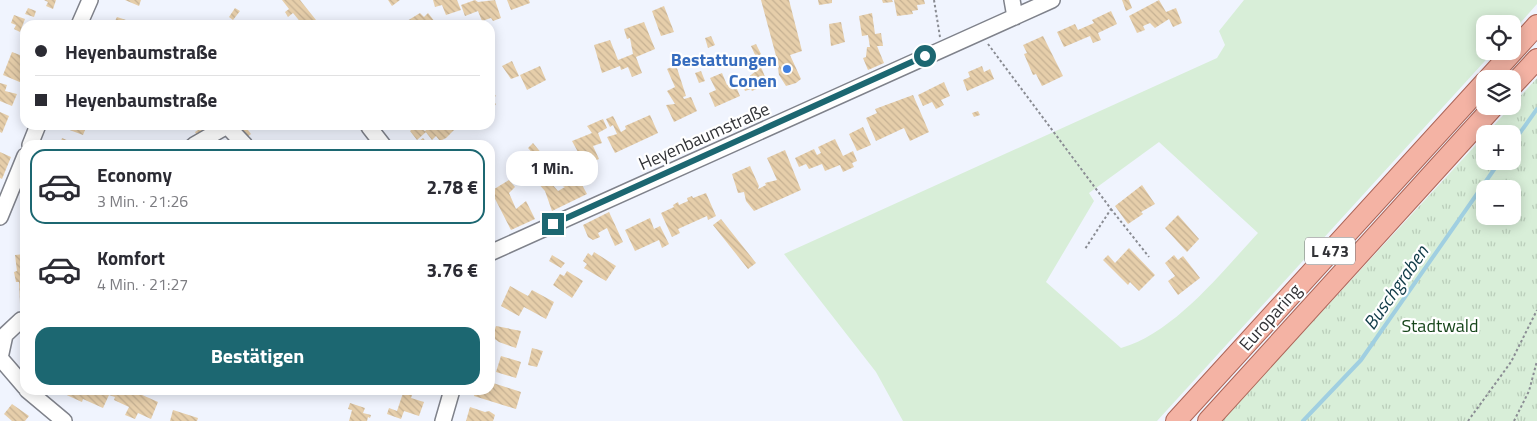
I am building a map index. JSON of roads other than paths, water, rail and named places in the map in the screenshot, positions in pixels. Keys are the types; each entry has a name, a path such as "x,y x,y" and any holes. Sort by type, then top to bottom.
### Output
{"main road":[{"path":"1496,70 1537,25"},
{"path":"1521,76 1537,59"},
{"name":"Europaring","path":"1176,421 1476,92"},
{"name":"Europaring","path":"1208,421 1486,115"}],"street":[{"path":"82,20 90,0"},
{"path":"1012,0 1015,17"},
{"name":"Heyenbaumstraße","path":"495,251 1052,0"},
{"path":"202,140 219,130"},
{"path":"232,130 240,140"},
{"path":"370,130 379,140"},
{"path":"0,217 20,168"},
{"path":"0,322 20,319"},
{"path":"20,322 5,335 0,358 20,382"},
{"path":"33,395 64,421"},
{"path":"443,421 451,395"}],"waterway":[{"name":"Buschgraben","path":"1521,131 1537,109"},
{"name":"Buschgraben","path":"1303,421 1361,360 1494,170"}],"place":[{"name":"Bestattungen Conen","path":"787,69"}],"park label":[{"name":"Stadtwald","path":"1440,325"}]}
